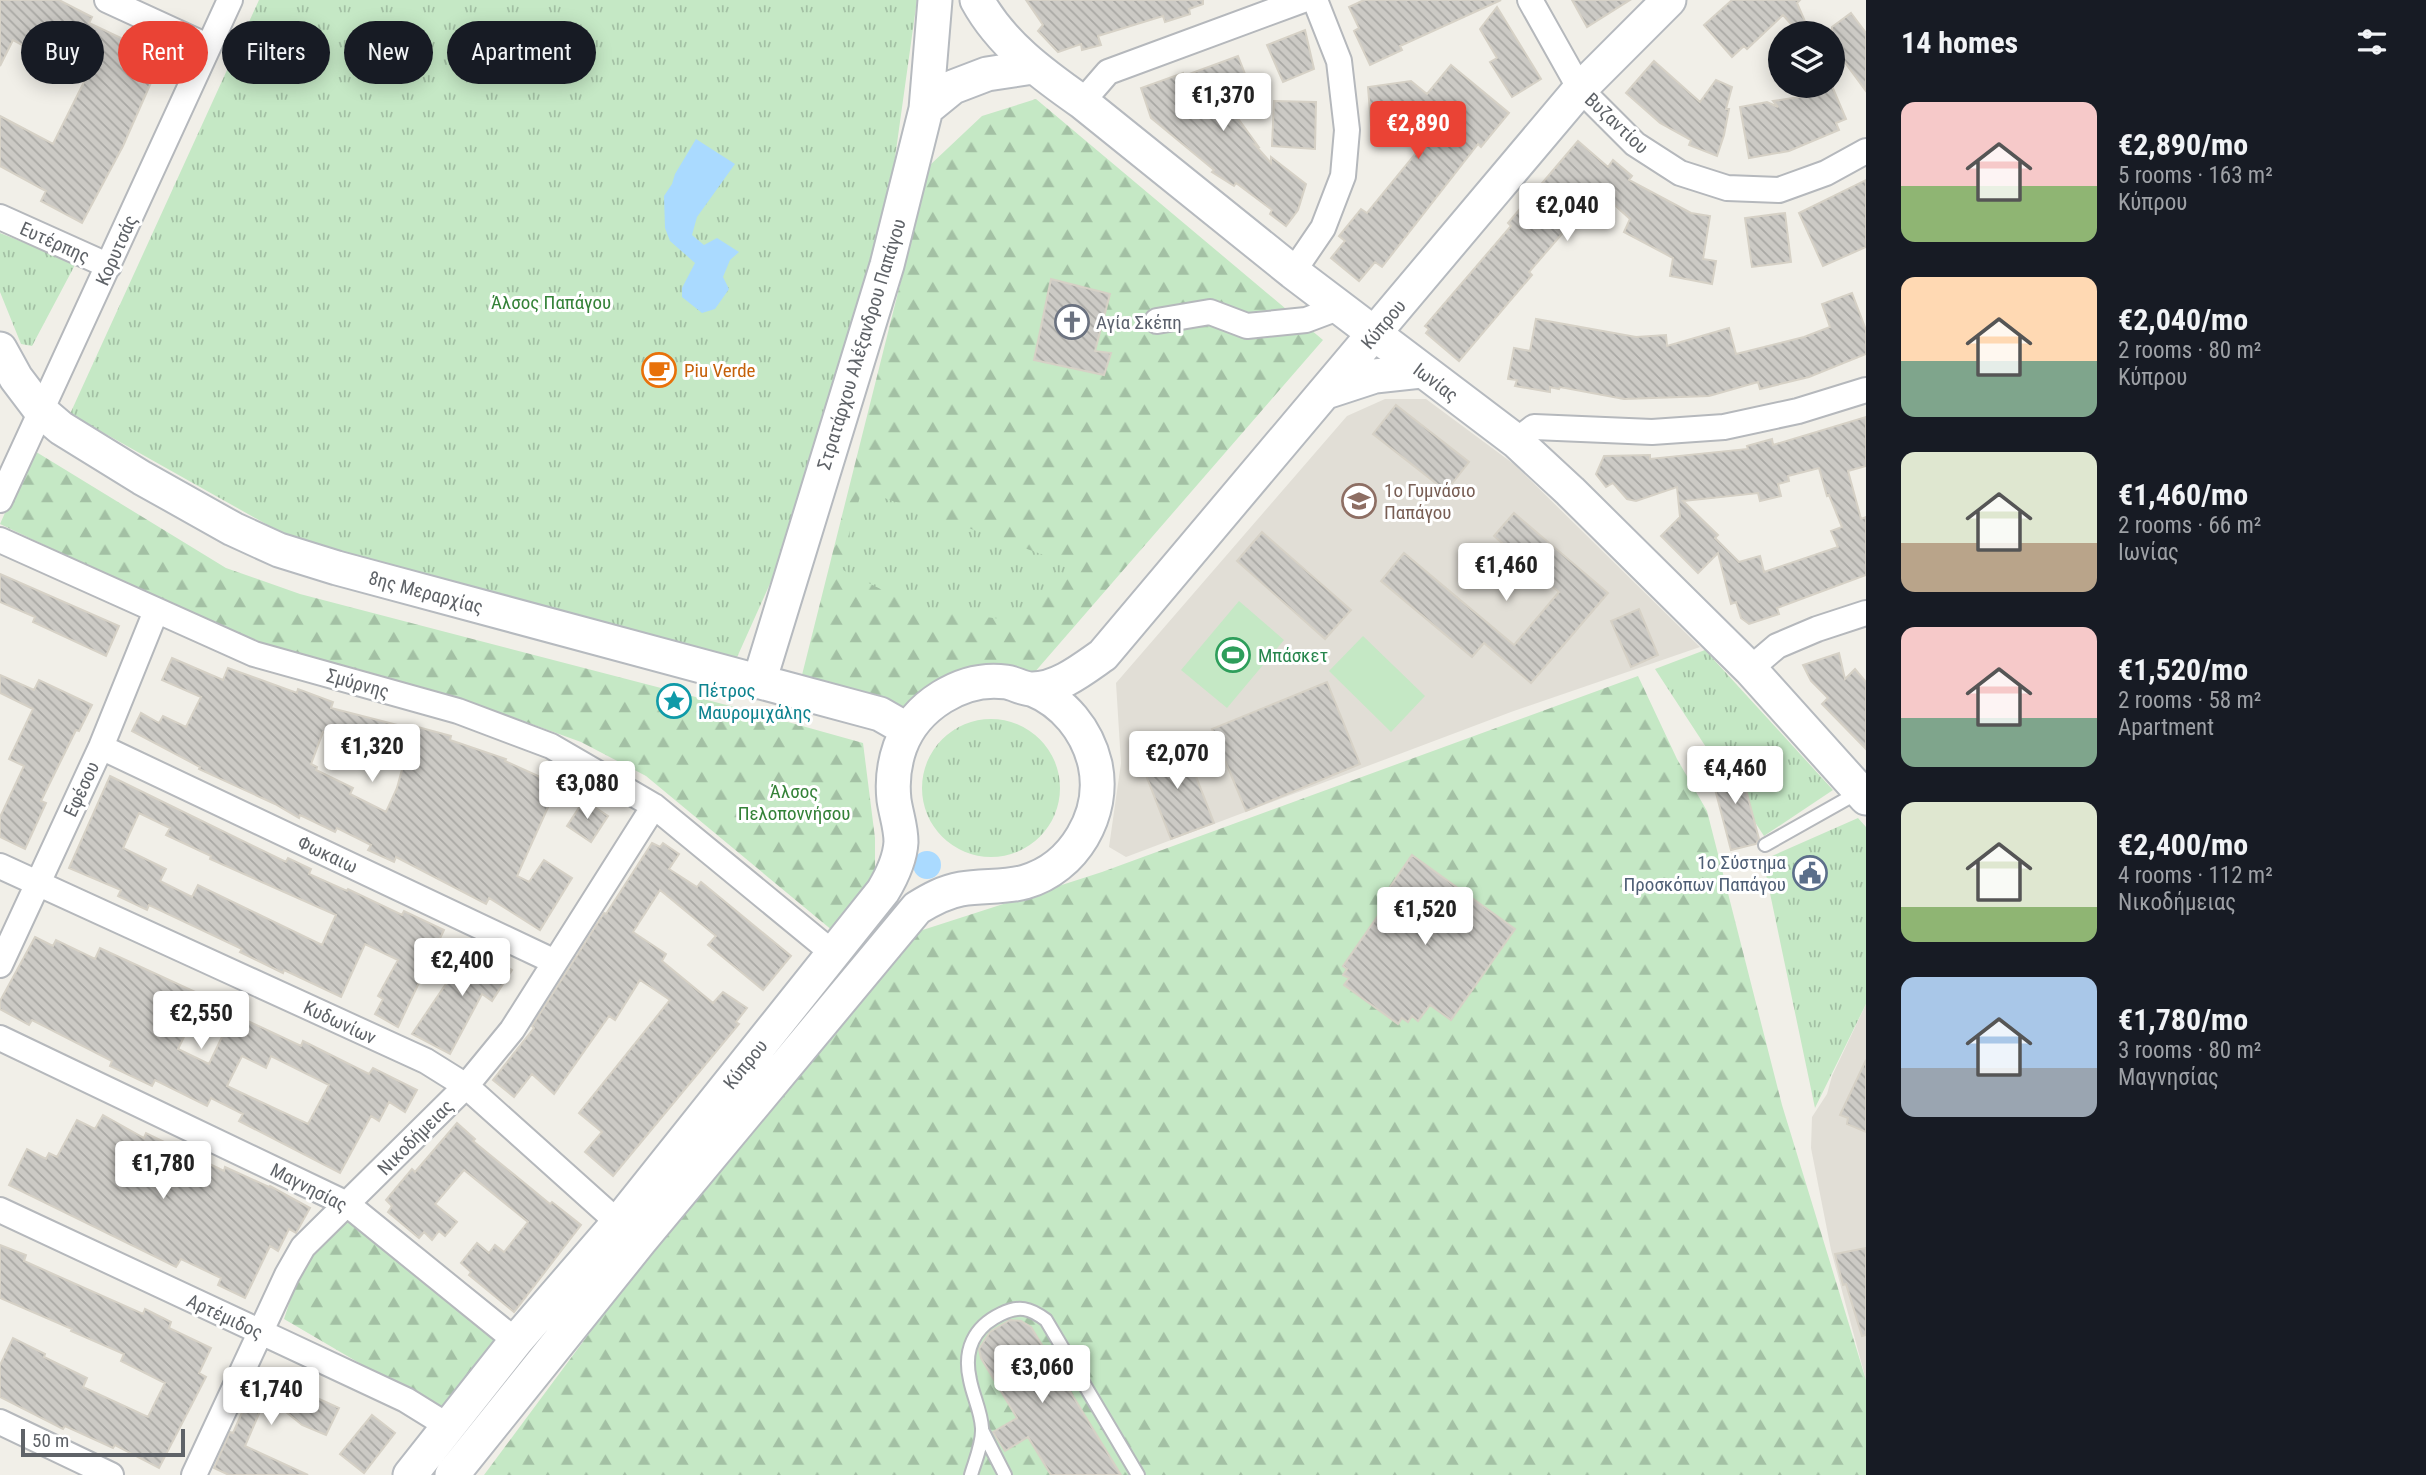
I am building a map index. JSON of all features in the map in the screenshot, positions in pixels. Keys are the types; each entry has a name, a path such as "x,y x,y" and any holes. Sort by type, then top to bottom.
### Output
{"street":[{"path":"107,0 153,21"},
{"name":"Κορυτσάς","path":"208,44 230,0"},
{"name":"Στρατάρχου Αλέξανδρου Παπάγου","path":"759,682 887,265 926,109 935,0"},
{"name":"Ιωνίας","path":"977,0 987,17 1033,67 1082,102 1338,308 1516,441 1750,669 1863,795"},
{"path":"1082,102 1108,72 1303,0"},
{"path":"1293,272 1323,228 1343,176 1347,130 1339,61 1315,0"},
{"name":"Βυζαντίου","path":"1530,0 1580,89 1635,144 1680,173 1727,188 1779,190 1826,173 1866,152"},
{"name":"Κύπρου","path":"1031,689 1076,674 1103,654 1580,89 1669,0"},
{"path":"926,109 953,87 987,74 1033,67"},
{"name":"Κορυτσάς","path":"0,500 190,84"},
{"name":"Ευτέρπης","path":"0,217 109,266"},
{"path":"1157,321 1210,312 1247,326 1306,320 1338,308"},
{"name":"8ης Μεραρχίας","path":"0,349 16,378 41,411 61,428 142,478 279,550 880,715 908,730"},
{"path":"1326,392 1375,376 1422,371"},
{"path":"1516,441 1534,427 1652,432 1724,427 1798,411 1866,390"},
{"name":"Σμύρνης","path":"0,540 254,654 458,711 551,746 654,806 834,954"},
{"name":"Εφέσου","path":"0,965 101,747 156,611"},
{"path":"1750,669 1777,646 1866,613"},
{"name":"Κύπρου","path":"1085,736 1086,710 1092,682 1103,654"},
{"name":"Κύπρου","path":"411,1475 516,1341 629,1232 916,908 960,889 1027,882 1062,863 1075,848 1094,812 1097,772 1085,736 1073,718 1058,704 1031,689 1006,682 988,682 969,685 935,701 921,713 908,730 895,763 893,781 901,840 899,857 883,891 629,1232 475,1448 452,1475"},
{"name":"Φωκαιω","path":"101,747 555,962"},
{"name":"Νικοδήμειας","path":"194,1475 259,1333 303,1247 466,1086 512,1030 654,806"},
{"name":"Κυδωνίων","path":"0,866 426,1061 466,1086 629,1232"},
{"name":"Μαγνησίας","path":"0,1038 347,1204 516,1341"},
{"name":"Αρτέμιδος","path":"0,1210 406,1400 448,1426"},
{"path":"0,1422 111,1475"},
{"path":"448,1426 475,1448"}],"lane":[{"path":"1765,845 1863,795"},
{"path":"1005,1475 982,1430 969,1377 970,1344 977,1331 994,1318 1012,1309 1024,1307 1045,1320 1138,1475"},
{"path":"971,1475 982,1430"}],"shaded area":[{"path":"1385,399 1426,399 1515,465 1700,647 1511,712 1126,857 1109,847 1121,763 1116,683 1347,416"},
{"path":"1866,1004 1866,1380 1831,1250 1811,1148 1812,1117 1827,1094 1832,1076"}],"green space":[{"name":"Άλσος Παπάγου","path":"259,0 917,0 887,215 812,490 734,664 305,546 70,414 222,81 222,84 330,84 330,21 249,21"},
{"path":"1036,99 1323,340 1027,681 900,710 802,675 930,165 982,116"},
{"path":"0,233 76,263 32,346 21,344 0,292"},
{"name":"Άλσος Πελοποννήσου","path":"33,450 226,568 300,594 863,743 875,838 875,874 833,931 646,776 581,742 457,697 260,642 166,603 0,524"},
{"path":"862,490 1080,568 1010,620 920,609 839,568"},
{"name":"Μπάσκετ","path":"1239,601 1284,640 1227,708 1181,670"},
{"path":"1363,636 1425,696 1391,732 1329,671"},
{"path":"1705,650 1833,790 1764,836 1655,669"},
{"path":"1638,676 1677,759 1707,811 1782,1105 1866,1380 1866,1475 484,1475 686,1203 904,936 1102,872"},
{"path":"991,719 1017,725 1039,740 1054,762 1060,788 1054,814 1039,836 1017,851 991,857 965,851 943,836 928,814 922,788 928,762 943,740 965,725"},
{"path":"1858,818 1866,827 1866,1004 1815,1108 1763,860"},
{"path":"345,1212 501,1342 443,1412 284,1319 304,1258"}],"water":[{"path":"696,139 735,164 697,217 692,235 704,245 717,238 739,252 730,260 723,277 729,289 715,309 702,313 682,297 682,288 695,263 670,241 665,228 664,196"},
{"path":"927,851 937,855 941,865 937,875 927,879 917,875 913,865 917,855"}],"building":[{"path":"0,0 59,0 92,17 90,21 21,21 21,44 13,40 0,66"},
{"path":"1026,0 1203,0 1203,4 1189,9 1190,14 1165,22 1163,16 1098,36 1101,45 1082,50 1081,44 1058,52 1038,31 1043,25"},
{"path":"1364,0 1501,0 1400,46 1402,50 1370,65 1354,31 1359,28 1349,7"},
{"path":"1572,0 1630,0 1587,27"},
{"path":"1732,0 1800,0 1797,3 1805,21 1788,21 1783,15 1777,21 1768,21 1768,29 1747,49 1744,46 1732,57 1704,25"},
{"path":"1497,7 1541,79 1512,97 1490,62 1497,58 1480,29"},
{"path":"1851,13 1866,33 1866,91 1845,63 1845,21 1840,21"},
{"path":"104,30 118,37 118,84 150,84 123,146 82,223 41,201 46,191 0,166 0,116 53,144 83,84 104,84"},
{"path":"1305,30 1314,69 1283,82 1267,45"},
{"path":"1238,56 1252,92 1226,102 1258,146 1255,145 1271,163 1271,157 1306,184 1298,210 1286,226 1270,214 1272,210 1236,183 1234,186 1212,172 1214,170 1151,118 1141,88"},
{"path":"1654,61 1700,102 1716,80 1732,87 1726,109 1729,109 1724,135 1717,156 1689,145 1691,140 1660,123 1626,93"},
{"path":"1451,65 1509,113 1481,147 1478,144 1382,267 1375,262 1359,281 1331,258 1345,241 1339,236 1361,209 1367,213 1439,125 1371,125 1368,87 1411,81 1427,94"},
{"path":"1837,98 1846,119 1836,123 1839,130 1789,151 1749,158 1740,107 1767,102 1778,107 1773,101"},
{"path":"1274,101 1316,102 1315,149 1272,146"},
{"path":"1578,141 1608,167 1613,160 1632,176 1629,180 1691,213 1710,216 1703,259 1716,261 1712,284 1670,276 1673,258 1624,232 1630,219 1599,191 1529,272 1532,275 1459,361 1426,333 1429,329 1425,326 1511,226 1508,223"},
{"path":"1866,180 1866,247 1823,266 1799,213"},
{"path":"1785,213 1791,262 1752,267 1745,218"},
{"name":"Αγία Σκέπη","path":"1051,279 1110,294 1095,351 1111,353 1104,375 1034,360"},
{"path":"1852,293 1866,330 1866,354 1809,377 1760,389 1758,382 1709,396 1624,399 1560,387 1550,387 1550,392 1515,386 1517,380 1508,379 1514,348 1530,351 1536,319 1636,337 1666,335 1667,346 1729,328 1736,354 1804,337 1830,327 1822,304"},
{"path":"1396,405 1469,462 1446,491 1373,434"},
{"path":"1866,417 1866,466 1848,471 1861,519 1866,517 1866,575 1777,608 1779,614 1749,624 1741,618 1736,602 1731,604 1718,553 1698,573 1661,536 1680,517 1677,487 1636,501 1627,499 1613,483 1606,487 1596,474 1604,456 1650,455 1650,459 1748,449 1747,446 1772,439 1773,445","holes":["1819,468 1827,496 1829,495 1842,527 1831,531 1838,547 1764,572 1760,556 1739,562 1715,538 1718,535 1683,501 1758,493 1760,501 1781,496 1778,484 1789,481 1788,476"]},
{"path":"1514,513 1608,593 1531,683 1484,643 1472,657 1381,581 1404,553 1514,645 1559,592 1494,536"},
{"path":"1262,532 1351,610 1325,639 1237,561"},
{"path":"0,574 119,626 106,656 33,622 35,617 0,602"},
{"path":"1639,609 1658,655 1631,667 1611,621"},
{"path":"1839,653 1845,679 1855,669 1866,682 1866,749 1822,704 1828,698 1811,681 1803,665"},
{"path":"172,658 223,680 228,668 297,693 298,689 333,702 331,708 451,736 450,740 506,759 505,761 558,785 517,876 529,882 544,860 572,878 540,930 489,898 486,904 396,857 394,862 368,850 371,845 337,828 335,832 300,815 299,818 199,769 200,767 132,731 141,713 159,723 163,716 186,727 201,697 162,680","holes":["323,732 357,742 355,749 404,762 397,788 386,812 350,794 353,788 316,770 317,767 311,764"]},
{"path":"0,675 34,690 39,680 92,705 79,731 76,730 41,801 46,803 25,849 0,837 0,817 24,766 9,759 33,709 0,693"},
{"path":"1327,682 1360,764 1246,811 1212,729"},
{"path":"1183,743 1214,823 1171,839 1140,760"},
{"path":"1739,763 1759,839 1756,844 1731,850 1710,770"},
{"path":"110,776 286,862 288,858 311,869 309,874 402,915 404,911 444,930 398,1027 375,1014 383,999 378,996 398,960 365,944 341,997 284,970 283,973 240,952 242,949 149,905 147,910 118,896 121,890 69,868","holes":["139,813 170,828 166,835 211,856 210,859 336,915 322,945 198,885 192,897 160,881 166,869 123,848"]},
{"path":"584,800 608,816 591,842 567,826"},
{"path":"652,843 660,847 663,843 679,854 669,869 697,887 701,882 791,956 763,990 708,945 716,936 660,890 633,932 666,954 662,961 713,1003 723,992 747,1008 736,1022 739,1024 613,1176 585,1152 602,1132 579,1113 670,1000 640,980 615,1020 609,1016 554,1094 532,1074 514,1097 493,1080 534,1028 532,1026 604,913 606,914"},
{"path":"1412,855 1515,929 1451,1020 1430,1005 1418,1021 1412,1016 1408,1022 1402,1018 1398,1024 1344,985 1349,978 1343,975 1347,969 1343,966 1395,891 1390,887"},
{"path":"35,937 53,946 56,940 95,959 100,948 204,996 178,1049 209,1064 233,1014 301,1046 303,1041 369,1074 373,1068 417,1090 405,1112 389,1102 379,1121 371,1116 340,1173 239,1121 243,1114 211,1098 207,1106 155,1080 152,1086 110,1066 112,1061 32,1020 29,1025 0,1009 0,1001","holes":["242,1056 266,1068 271,1056 329,1085 308,1124 227,1086"]},
{"path":"473,944 512,970 492,1001 482,994 450,1054 412,1034"},
{"path":"1866,1060 1866,1132 1847,1124 1848,1118 1840,1115"},
{"path":"103,1115 144,1138 146,1133 224,1171 225,1167 270,1186 310,1208 296,1233 289,1229 278,1251 270,1246 245,1298 218,1285 221,1278 181,1259 176,1267 9,1185 27,1149 46,1159 49,1153 57,1157 77,1120 95,1129"},
{"path":"457,1123 475,1139 473,1141 550,1204 552,1202 581,1225 514,1312 469,1275 471,1272 461,1263 477,1243 489,1253 495,1245 504,1252 528,1222 464,1170 435,1204 457,1222 445,1236 439,1231 432,1240 424,1232 419,1238 388,1212 392,1206 386,1200 412,1169 415,1172"},
{"path":"0,1245 26,1255 24,1261 143,1314 145,1309 171,1322 169,1328 211,1348 199,1373 206,1377 159,1468 115,1445 113,1448 65,1426 63,1429 0,1397 0,1365 13,1338 87,1378 83,1387 148,1417 165,1383 121,1361 124,1354 0,1298"},
{"path":"1866,1248 1866,1335 1862,1336 1835,1254"},
{"path":"1010,1320 1021,1321 1031,1327 1121,1475 1051,1475 1028,1437 1005,1451 993,1432 1017,1418 981,1358 979,1349 990,1332"},
{"path":"260,1372 339,1408 326,1435 302,1425 270,1399 261,1409 245,1446 308,1475 229,1475 214,1468"},
{"path":"372,1415 395,1433 364,1473 340,1454"}],"place":[{"name":"Αγία Σκέπη","path":"1072,322"},
{"name":"Piu Verde","path":"659,370"},
{"name":"1ο Γυμνάσιο Παπάγου","path":"1359,501"},
{"name":"Μπάσκετ","path":"1233,655"},
{"name":"Πέτρος Μαυρομιχάλης","path":"674,701"},
{"name":"1ο Σύστημα Προσκόπων Παπάγου","path":"1810,873"}]}
